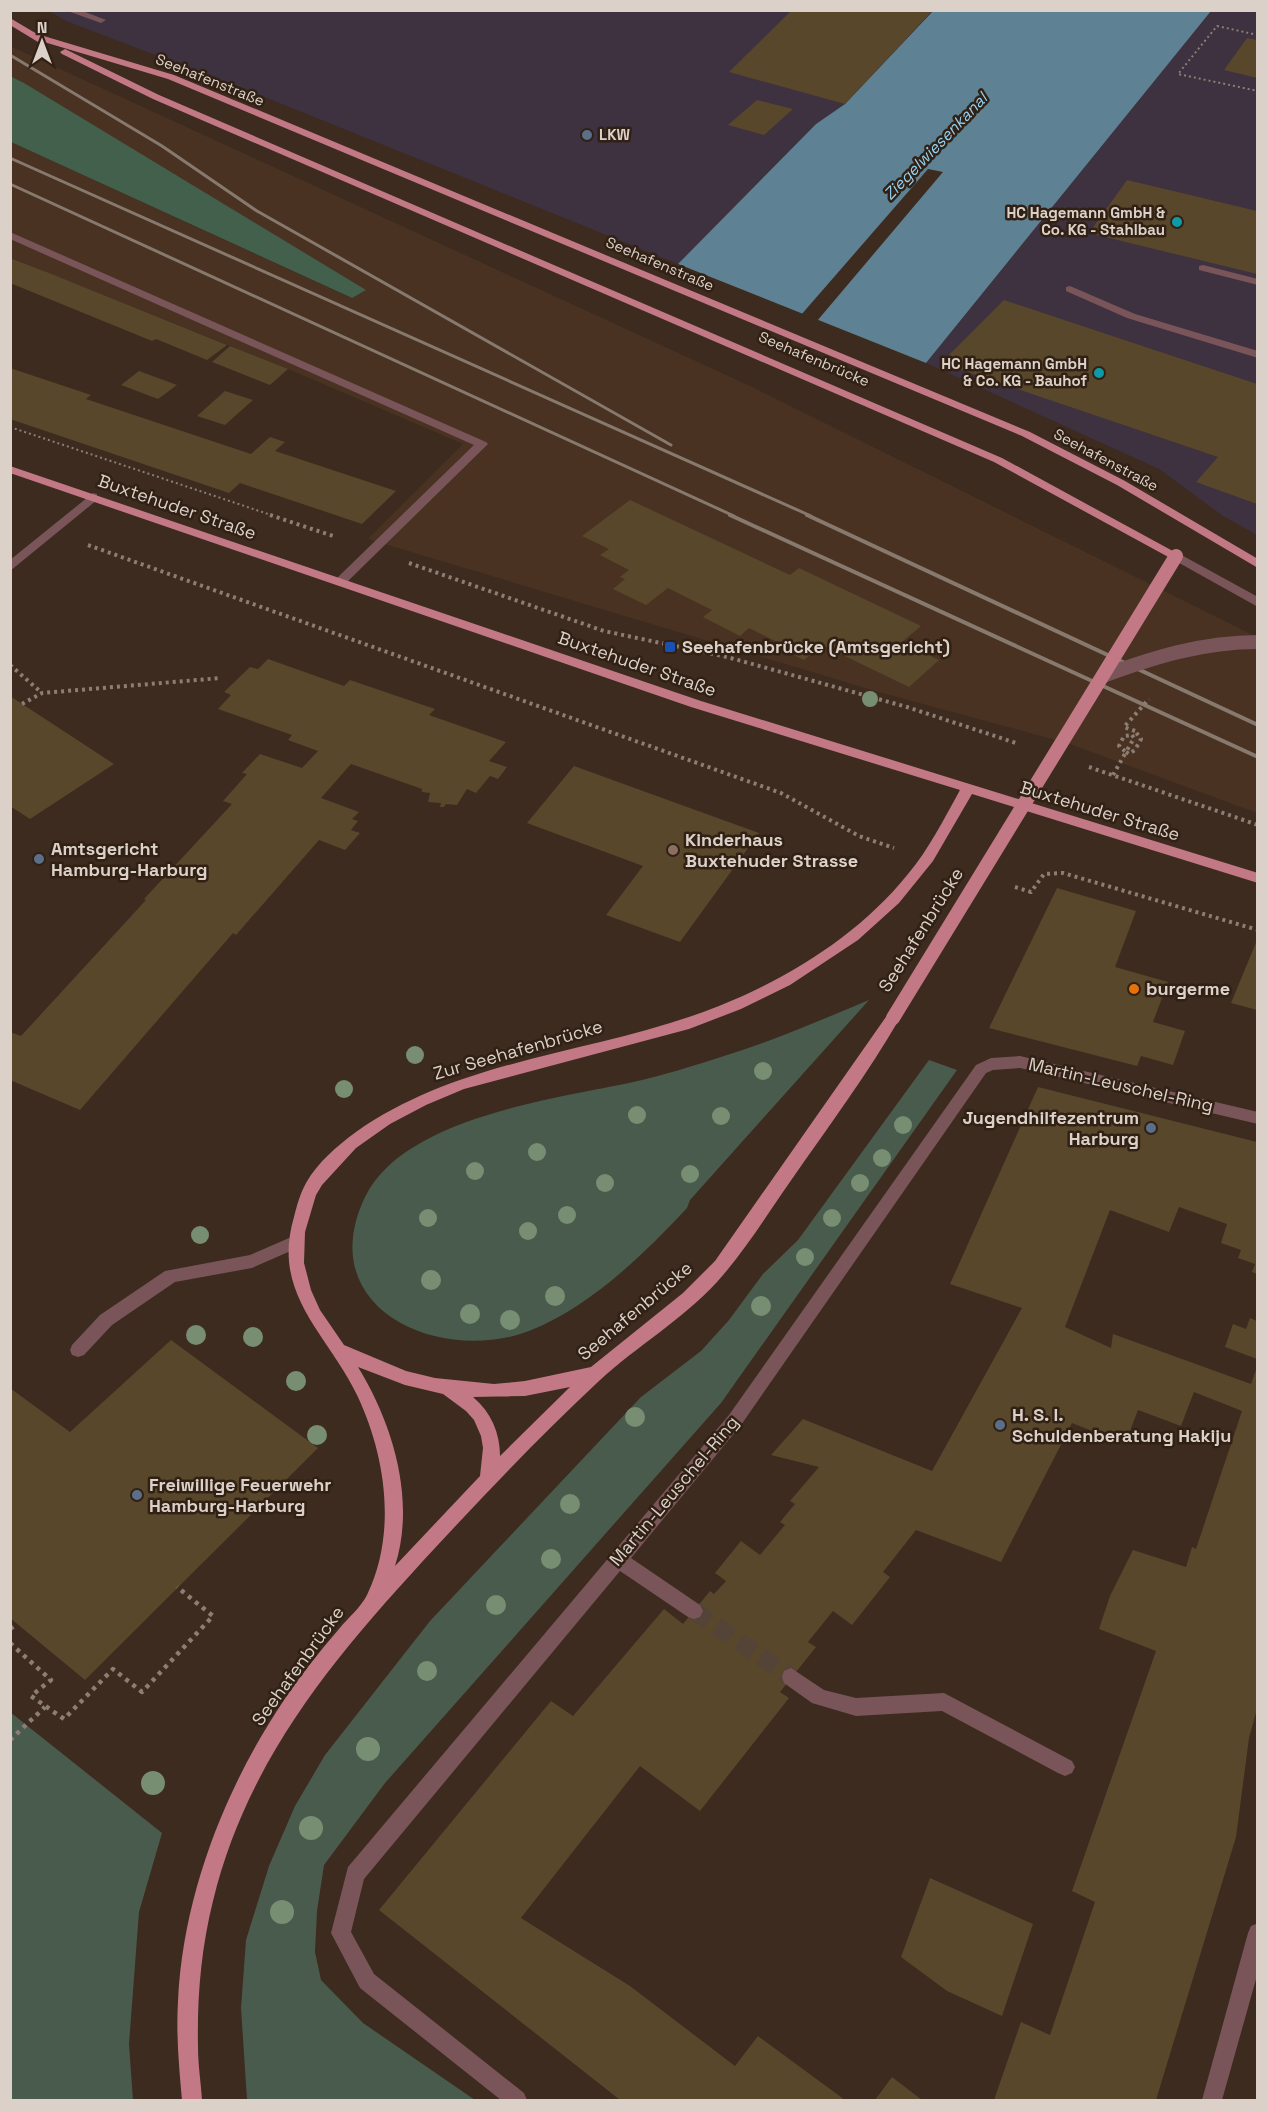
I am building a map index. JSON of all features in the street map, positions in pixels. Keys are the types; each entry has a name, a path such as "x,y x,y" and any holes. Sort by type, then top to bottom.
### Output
{"main road":[{"name":"Seehafenstraße","path":"10,21 32,35 156,97 429,214"},
{"name":"Seehafenstraße","path":"32,35 171,77 1026,434 1121,483 1257,564"},
{"name":"Seehafenbrücke","path":"192,2100 187,2030 188,1977 196,1924 208,1875 231,1817 284,1717 375,1599 489,1476 596,1374 705,1284 728,1256 825,1120 893,1018 1176,556 998,460 429,214"},
{"name":"Buxtehuder Straße","path":"10,469 696,704 1257,878"},
{"name":"Zur Seehafenbrücke","path":"375,1599 391,1548 393,1497 387,1457 376,1418 360,1383 318,1320 298,1283 295,1259 297,1227 310,1192 325,1168 367,1131 394,1113 463,1082 656,1033 710,1015 760,994 806,969 849,939 878,915 927,860 968,788"},
{"path":"340,1350 410,1380 449,1389 498,1391 547,1387 596,1374"},
{"path":"449,1389 475,1409 491,1435 494,1455 489,1476"}],"street":[{"path":"69,10 101,20"},
{"path":"10,236 482,444 340,582"},
{"path":"1203,268 1257,282"},
{"path":"1070,289 1131,316 1257,355"},
{"path":"10,567 93,497"},
{"name":"Seehafenbrücke","path":"1176,556 1257,603"},
{"path":"1103,676 1165,653 1213,644 1257,642"},
{"name":"Martin-Leuschel-Ring","path":"518,2100 367,1981 341,1933 355,1874 735,1420 981,1069 991,1064 1020,1062 1257,1118"},
{"path":"78,1350 106,1320 171,1276 252,1261 296,1241"},
{"path":"618,1558 694,1611"},
{"path":"791,1677 819,1697 856,1707 944,1702 1065,1767"},
{"path":"1212,2100 1257,1933"}],"path":[{"path":"1257,35 1217,26 1178,74 1257,91"},
{"path":"10,427 604,631 727,657 907,707"},
{"path":"51,533 782,793 859,836 927,860"},
{"path":"10,665 42,693"},
{"path":"22,704 42,693 221,678"},
{"path":"1113,775 1124,756 1130,746 1134,738 1132,735 1124,736 1119,746 1123,752 1129,754 1135,750 1141,740 1135,731"},
{"path":"1011,886 1031,892 1044,874 1063,873 1257,930"},
{"path":"10,1643 51,1680 32,1696 64,1719 113,1669 142,1692 213,1616 177,1587"},
{"path":"10,1629 17,1624"},
{"path":"10,1740 45,1707"}],"shaded area":[{"path":"49,11 933,11 845,104 816,124 678,264 245,89 66,21"},
{"path":"1211,11 1257,11 1257,535 1223,516 1159,469 926,363"},
{"path":"10,46 748,385 1257,637 1257,813 1070,744 875,691 368,539 463,444 288,369 11,258 11,142 351,298 365,290 11,76"}],"green space":[{"path":"10,76 366,290 352,298 11,142"},
{"path":"869,1000 690,1200 687,1208 670,1226 634,1261 573,1309 529,1331 494,1340 458,1340 423,1333 393,1318 370,1297 355,1270 353,1236 365,1197 384,1170 412,1148 445,1130 483,1116 689,1067 797,1030"},
{"path":"929,1060 957,1070 721,1403 385,1783 324,1865 317,1911 315,1952 321,1980 363,2023 475,2100 247,2100 241,2008 246,1940 269,1866 295,1806 325,1755 430,1621 641,1397 701,1351 729,1320 763,1274 798,1240"},
{"path":"10,1712 162,1833 139,1912 129,2044 133,2100 11,2100"}],"water":[{"name":"Ziegelwiesenkanal","path":"933,11 1211,11 926,363 678,264 816,124 845,104"}],"pier":[{"path":"928,169 943,172 817,321 801,315"}],"building":[{"path":"792,10 933,10 845,104 729,72"},
{"path":"1247,38 1257,40 1257,78 1224,70"},
{"path":"757,100 793,109 764,135 728,125"},
{"name":"HC Hagemann GmbH & Co. KG - Stahlbau","path":"1127,180 1257,211 1257,274 1089,233"},
{"path":"10,258 227,345 207,360 156,339 152,341 10,283"},
{"name":"HC Hagemann GmbH & Co. KG - Bauhof","path":"1004,300 1257,384 1257,504 1196,482 1218,457 941,363"},
{"path":"230,346 288,369 270,385 212,362"},
{"path":"10,368 91,395 86,399 251,454 270,437 285,442 275,451 396,491 362,524 240,483 229,493 10,419"},
{"path":"139,371 177,385 158,399 121,385"},
{"path":"225,391 253,400 225,425 197,416"},
{"path":"630,500 790,575 799,568 921,626 902,642 939,660 909,687 822,645 804,660 786,651 789,648 749,628 740,636 703,617 712,610 668,588 646,605 613,589 625,579 620,577 629,570 600,555 609,549 582,536"},
{"path":"268,659 344,686 350,680 435,709 429,715 506,742 489,761 507,767 498,779 490,776 476,793 467,789 457,805 446,804 440,807 441,803 428,802 430,793 422,792 422,789 351,764 321,798 359,812 352,819 358,821 351,830 360,833 345,850 319,840 236,935 233,933 80,1110 10,1080 10,1032 21,1036 232,804 223,801 247,774 242,773 260,754 302,768 318,751 288,740 292,735 218,709 231,695 224,692 250,667 258,669"},
{"path":"10,696 114,764 30,819 10,806"},
{"name":"Kinderhaus Buxtehuder Strasse","path":"574,766 759,833 680,942 606,915 643,866 527,823"},
{"path":"1057,888 1136,911 1115,967 1168,982 1153,1022 1185,1031 1173,1065 1141,1056 1137,1066 989,1028"},
{"path":"1257,940 1257,1010 1231,1003"},
{"path":"1038,1087 1257,1142 1257,1274 1252,1272 1255,1264 1238,1258 1241,1250 1221,1243 1227,1224 1179,1207 1169,1232 1110,1210 1065,1327 1111,1348 1113,1334 1251,1384 1257,1367 1257,1709 1249,1738 1236,1837 1156,2100 994,2100 1021,2022 1050,2035 1095,1902 1072,1891 1156,1651 1099,1629 1110,1596 1133,1550 1186,1567 1192,1547 1196,1549 1242,1411 1194,1392 1181,1426 1138,1410 1125,1444 1072,1423 1001,1562 916,1530 883,1572 890,1577 852,1625 833,1611 808,1642 816,1647 780,1692 789,1698 700,1811 640,1766 521,1918 630,1986 735,2066 758,2036 845,2100 620,2100 379,1910 551,1701 573,1716 664,1609 683,1624 710,1591 714,1594 726,1581 715,1573 741,1541 760,1555 785,1525 780,1522 795,1504 790,1501 819,1467 771,1455 803,1419 932,1471 1022,1308 950,1284"},
{"path":"1250,1318 1257,1321 1257,1359 1225,1347 1233,1324 1246,1329"},
{"path":"171,1340 318,1448 85,1680 10,1618 10,1388 70,1432"},
{"path":"930,1878 1033,1924 1002,2016 947,1991 901,1957"},
{"path":"892,2077 922,2100 875,2100"}],"tunnel":[{"path":"694,1611 791,1677"}],"railway":[{"path":"10,55 162,146 257,211 671,445"},
{"path":"10,158 811,516"},
{"path":"10,184 734,516"},
{"path":"730,515 1258,757"},
{"path":"807,515 1258,725"}],"place":[{"name":"LKW","path":"587,135"},
{"name":"HC Hagemann GmbH & Co. KG - Stahlbau","path":"1177,222"},
{"name":"HC Hagemann GmbH & Co. KG - Bauhof","path":"1099,373"},
{"name":"Seehafenbrücke (Amtsgericht)","path":"670,647"},
{"name":"Kinderhaus Buxtehuder Strasse","path":"673,850"},
{"name":"Amtsgericht Hamburg-Harburg","path":"39,859"},
{"name":"burgerme","path":"1134,989"},
{"name":"Jugendhilfezentrum Harburg","path":"1151,1128"},
{"name":"H. S. I. Schuldenberatung Hakiju","path":"1000,1425"},
{"name":"Freiwillige Feuerwehr Hamburg-Harburg","path":"137,1495"}]}
